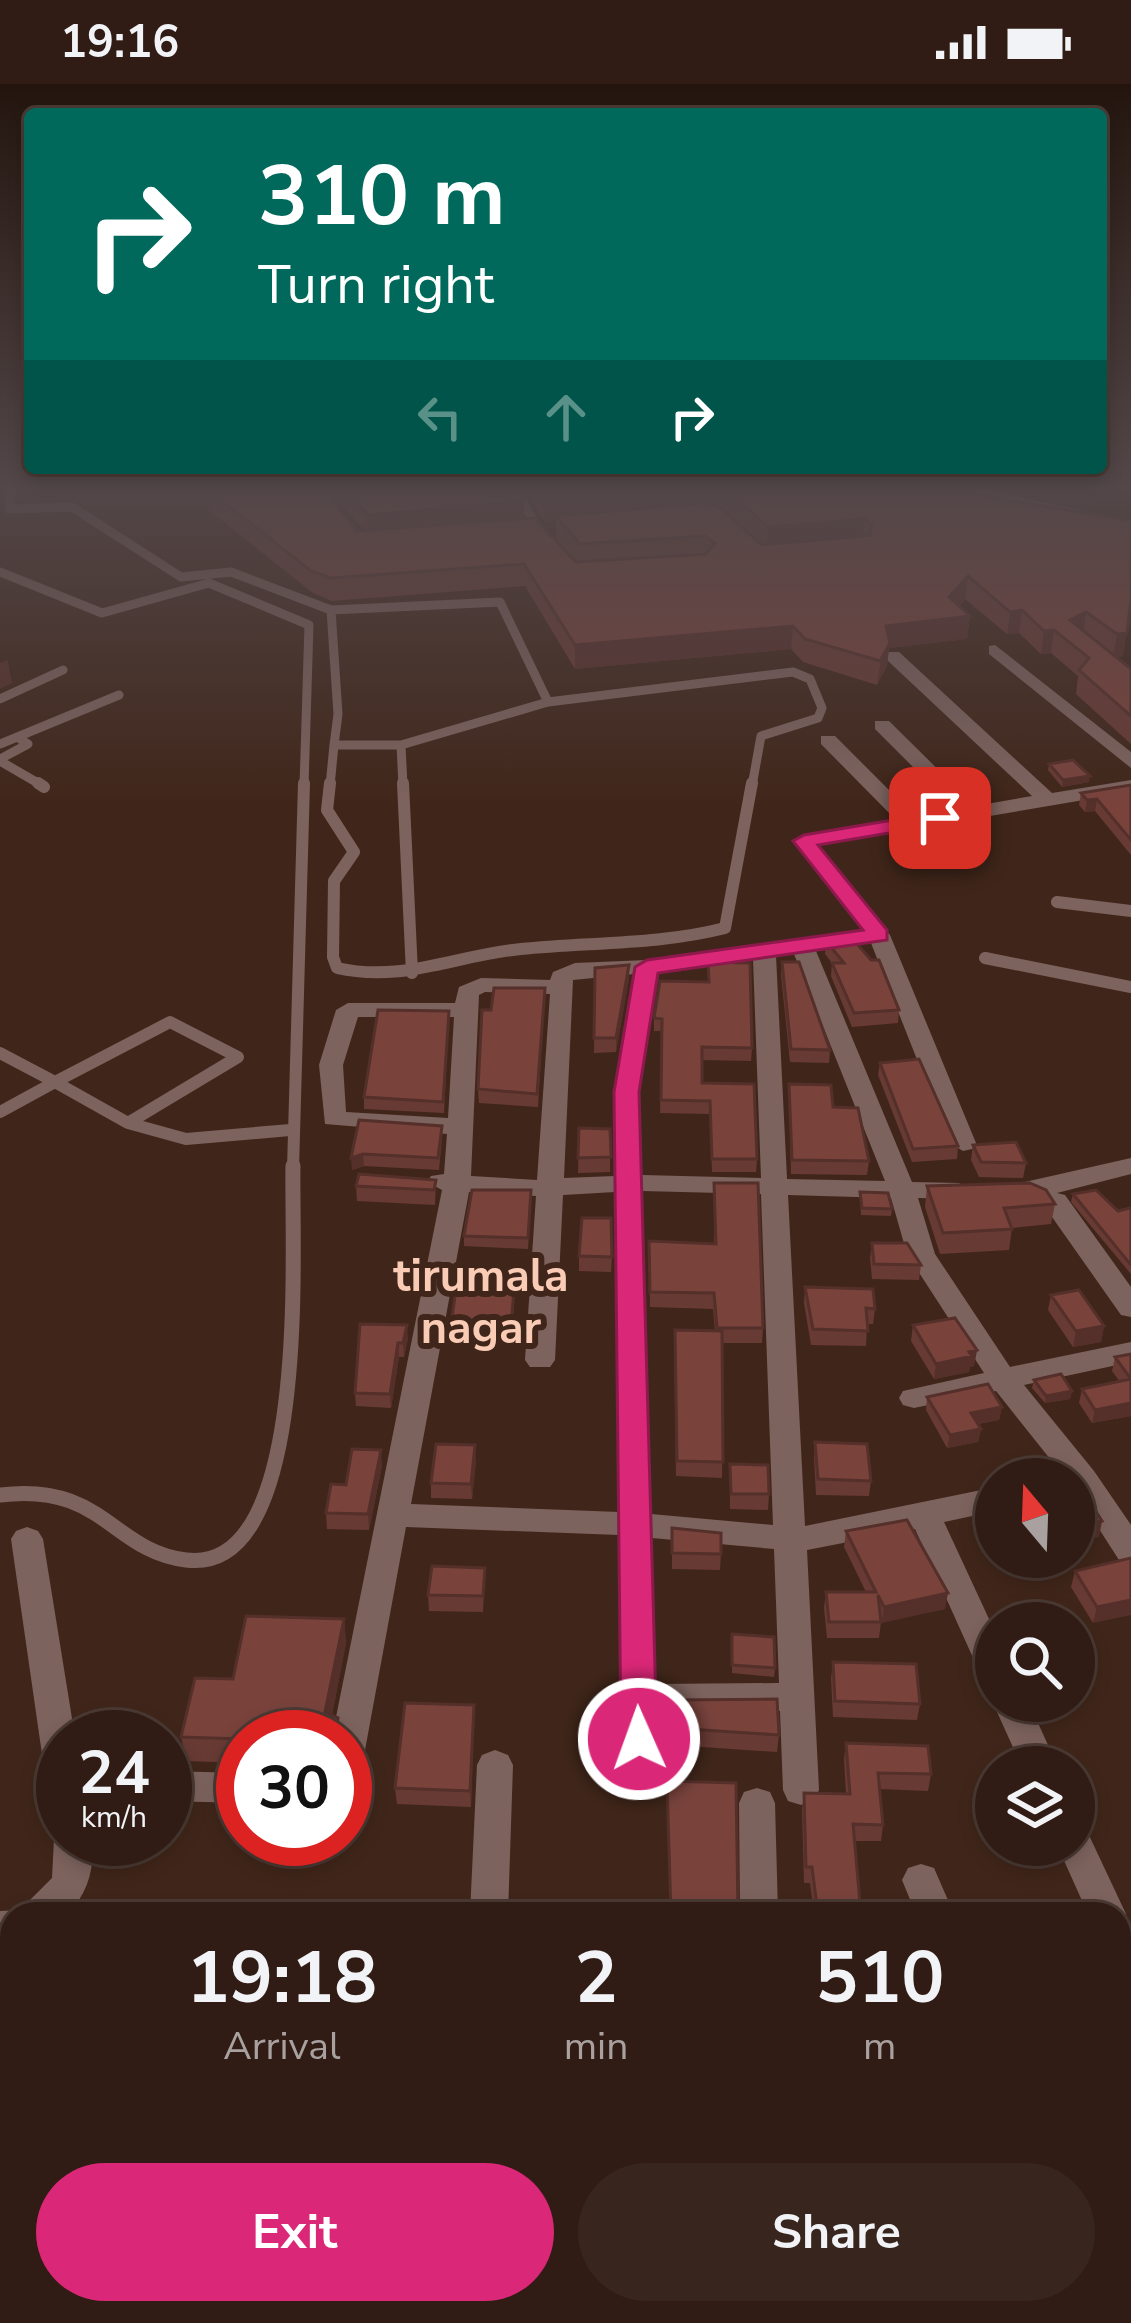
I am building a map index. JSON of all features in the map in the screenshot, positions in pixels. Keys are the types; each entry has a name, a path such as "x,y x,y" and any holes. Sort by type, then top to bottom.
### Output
{"street":[{"path":"995,650 1131,762"},
{"path":"893,656 1048,800"},
{"path":"882,724 970,813"},
{"path":"829,740 910,824"},
{"path":"963,1143 879,935 804,841 1131,787"},
{"path":"540,1360 553,1189 561,977 567,972 647,967 879,935"},
{"path":"803,947 902,1190 921,1253 1002,1378 1062,1458"},
{"path":"764,953 801,1790"},
{"path":"640,1780 627,1092 647,967"},
{"path":"354,1710 458,1183 467,992 481,985 562,987"},
{"path":"461,1127 334,1119 330,1115 331,1065 348,1010 465,1010"},
{"path":"411,1180 553,1189 628,1184 1032,1191 1131,1166"},
{"path":"1032,1191 1055,1201 1131,1308"},
{"path":"914,1398 1131,1352"},
{"path":"1095,1502 1131,1551"},
{"path":"390,1515 633,1524 793,1539 828,1537 975,1504"},
{"path":"925,1515 975,1625"},
{"path":"27,1539 53,1710"},
{"path":"638,1698 797,1697"},
{"path":"489,1902 495,1765"},
{"path":"758,1804 760,1902"},
{"path":"56,1902 72,1881 72,1866"},
{"path":"1085,1866 1102,1902"}],"lane":[{"path":"58,595 102,613 166,595"},
{"path":"0,1495 65,1497 165,1555 191,1562 222,1552 244,1533 276,1480 285,1436 290,1130 309,625 236,595"},
{"path":"293,595 331,610 500,602 508,607 548,702"},
{"path":"331,610 338,714 332,746 328,817 354,852 334,881 333,956 337,968 351,973 412,973 515,949 694,936 725,928 761,736 818,718 822,708 810,680 794,672 548,702 400,745 332,746"},
{"path":"0,698 63,670"},
{"path":"0,744 119,695"},
{"path":"17,737 28,744 0,760 44,787"},
{"path":"400,745 412,973"},
{"path":"1058,902 1131,911"},
{"path":"986,958 1131,987"},
{"path":"0,1112 170,1022 238,1057 128,1124"},
{"path":"0,1053 149,1136 188,1140 290,1130"}],"building":[{"path":"544,595 950,595 970,616 886,626 890,643 880,661 805,639 793,626 575,645"},
{"path":"991,595 1131,595 1127,633 1117,634 1086,612 1070,620 1131,669 1131,716 1079,670 1089,658 1054,630 1044,631 1022,610 1010,612"},
{"path":"1073,760 1090,776 1063,780 1049,764"},
{"path":"1131,785 1131,840 1097,799 1087,800 1081,793"},
{"path":"852,938 871,960 879,960 899,1010 854,1013 832,963 844,963 826,941"},
{"path":"708,962 750,963 752,1048 702,1047 702,1083 754,1084 757,1159 712,1159 710,1101 661,1100 662,1019 654,1018 660,981 709,982"},
{"path":"782,962 799,962 830,1050 791,1049"},
{"path":"629,965 616,1038 594,1038 595,968"},
{"path":"494,988 545,988 537,1094 478,1089 482,1010 491,1010"},
{"path":"378,1010 449,1011 443,1102 364,1097"},
{"path":"919,1059 958,1146 913,1149 880,1063"},
{"path":"789,1084 831,1085 833,1107 858,1108 869,1161 792,1160"},
{"path":"359,1120 442,1126 438,1158 363,1154 351,1158"},
{"path":"579,1128 610,1129 611,1157 578,1158"},
{"path":"1016,1142 1026,1163 981,1162 973,1145"},
{"path":"359,1174 436,1180 434,1190 356,1186"},
{"path":"714,1183 758,1183 763,1328 717,1328 714,1293 650,1292 649,1241 716,1244"},
{"path":"1030,1183 1046,1190 1055,1204 1004,1208 1012,1229 943,1233 927,1186"},
{"path":"472,1190 531,1190 528,1238 464,1236"},
{"path":"1096,1190 1118,1211 1131,1210 1131,1265 1073,1194"},
{"path":"860,1192 888,1193 892,1209 862,1208"},
{"path":"582,1218 611,1218 612,1257 579,1256"},
{"path":"872,1243 907,1243 921,1265 874,1264"},
{"path":"805,1287 873,1289 875,1309 866,1308 868,1331 813,1329"},
{"path":"456,1289 514,1290 511,1325 451,1324"},
{"path":"1079,1290 1104,1326 1076,1331 1051,1295"},
{"path":"955,1318 977,1350 969,1352 972,1356 936,1364 913,1325"},
{"path":"360,1324 407,1325 403,1343 398,1343 390,1394 355,1393"},
{"path":"675,1330 722,1331 723,1462 677,1461"},
{"path":"1131,1354 1131,1379 1115,1357"},
{"path":"1061,1374 1072,1391 1046,1396 1034,1380"},
{"path":"1131,1379 1131,1403 1095,1410 1082,1389"},
{"path":"988,1384 1002,1407 971,1413 981,1429 950,1435 927,1397"},
{"path":"815,1442 867,1444 871,1481 818,1479"},
{"path":"436,1444 475,1445 471,1484 431,1483"},
{"path":"352,1449 381,1450 368,1514 326,1513 331,1484 346,1485"},
{"path":"730,1464 768,1465 769,1494 731,1494"},
{"path":"907,1520 948,1593 884,1607 878,1595 881,1622 829,1622 826,1592 876,1592 846,1531"},
{"path":"672,1528 721,1533 721,1554 672,1553"},
{"path":"1131,1558 1131,1600 1097,1607 1079,1578 1095,1578 1095,1566"},
{"path":"432,1566 485,1568 483,1596 428,1595"},
{"path":"246,1616 344,1619 325,1710 216,1710 216,1738 192,1737 192,1710 187,1710 195,1678 233,1679"},
{"path":"732,1634 774,1637 775,1668 732,1665"},
{"path":"833,1662 916,1664 920,1704 835,1701"},
{"path":"777,1699 779,1735 673,1728 674,1700"},
{"path":"405,1703 474,1705 470,1791 395,1788"},
{"path":"846,1743 928,1746 931,1774 878,1773 883,1825 853,1824 860,1902 816,1902 812,1867 806,1867 804,1793 850,1794"},
{"path":"667,1781 736,1783 738,1902 671,1902"}],"district":[{"name":"tirumala nagar","path":"481,1301"}],"route":[{"path":"639,1739 633,1380 627,1310 627,1092 647,967 879,935 804,841 940,818"}]}
